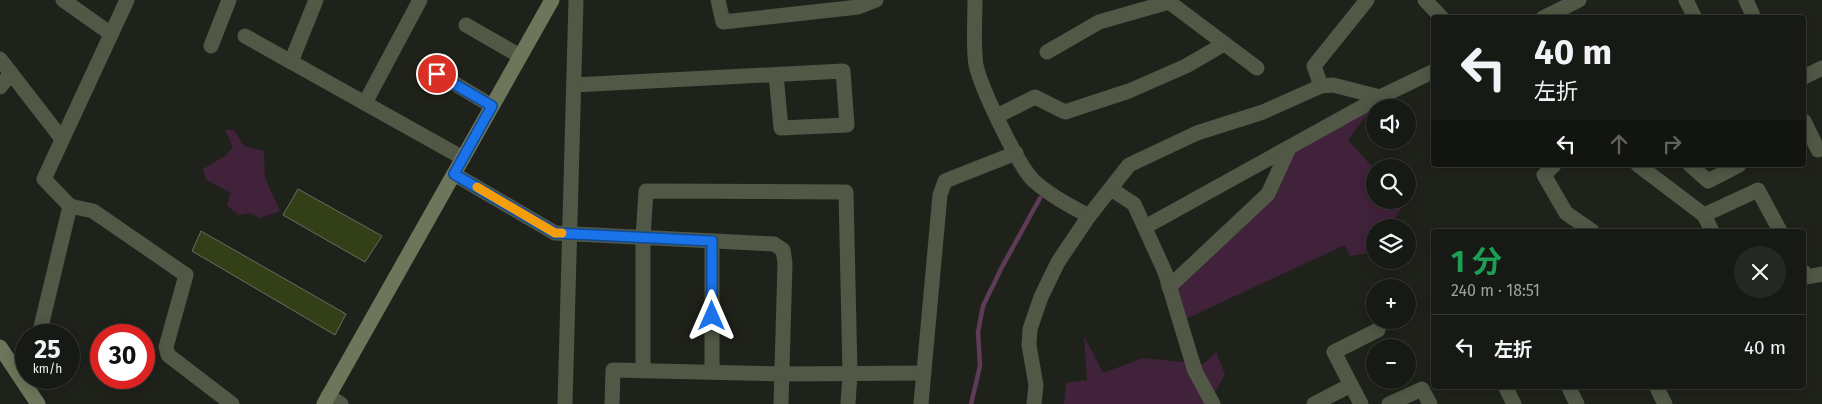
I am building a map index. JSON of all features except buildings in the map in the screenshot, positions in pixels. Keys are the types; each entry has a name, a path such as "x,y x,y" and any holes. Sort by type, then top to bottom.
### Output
{"street":[{"path":"63,0 111,34"},
{"path":"127,0 44,179 70,206 93,211 186,275 166,347 168,355 232,404"},
{"path":"211,46 229,0"},
{"path":"291,62 316,0"},
{"path":"365,103 420,0"},
{"path":"331,401 454,174 552,0"},
{"path":"565,404 576,0"},
{"path":"718,0 723,22 858,7 876,0"},
{"path":"975,0 976,63 980,80 1016,153 1032,179 1051,194 1089,216"},
{"path":"1320,86 1314,66 1368,0"},
{"path":"1425,0 1439,15"},
{"path":"1746,0 1753,15"},
{"path":"1047,52 1099,22 1170,1 1257,68"},
{"path":"1548,10 1574,8"},
{"path":"466,26 520,56"},
{"path":"245,36 463,158"},
{"path":"997,116 1034,97 1065,112 1129,91 1178,70 1224,44"},
{"path":"0,59 62,139"},
{"path":"1806,76 1822,68"},
{"path":"574,85 843,71 847,125 781,128 776,75"},
{"path":"1144,227 1380,97 1431,72"},
{"path":"0,87 11,73"},
{"path":"437,74 492,106"},
{"path":"1034,404 1036,385 1029,345 1030,329 1041,297 1058,262 1089,216 1129,165 1198,133 1263,112 1320,86 1332,85 1380,97"},
{"path":"1806,125 1818,150"},
{"path":"1169,287 1268,194 1289,148"},
{"path":"921,404 940,195 945,181 1016,153"},
{"path":"1552,167 1544,176 1566,213 1589,229"},
{"path":"1643,167 1704,215 1711,229"},
{"path":"1692,167 1708,181 1735,167"},
{"path":"454,174 555,233 774,244 783,250 785,263 781,404"},
{"path":"1111,188 1134,204 1165,272 1196,371 1213,404"},
{"path":"1704,215 1758,190 1779,229"},
{"path":"643,371 643,238 646,191 846,192 850,374 848,404"},
{"path":"42,324 70,206"},
{"path":"712,241 712,372"},
{"path":"1806,274 1808,277 1822,274"},
{"path":"1361,404 1334,352 1378,330"},
{"path":"0,347 15,366"},
{"path":"612,404 613,370 782,374 924,373"},
{"path":"1314,404 1351,385"},
{"path":"1389,404 1428,386 1430,404"},
{"path":"30,389 38,404"},
{"path":"1506,389 1514,404"},
{"path":"1570,389 1577,404"},
{"path":"1658,389 1665,404"}],"shaded area":[{"path":"1366,105 1366,116 1348,140 1366,160 1366,209 1401,209 1395,219 1366,219 1366,253 1350,256 1345,245 1179,322 1169,287 1268,194 1289,148"},
{"path":"225,130 234,130 244,146 264,151 265,178 280,211 260,218 249,213 238,215 227,205 231,193 206,180 203,169 225,156 233,147"},
{"path":"1084,336 1103,373 1143,358 1204,364 1216,352 1225,374 1211,400 1213,404 1064,404 1066,383 1087,380"}],"waterway":[{"path":"971,404 980,366 978,332 983,306 1040,198"}],"slow traffic":[{"path":"477,187 555,233 562,233"}],"route":[{"path":"437,74 492,106 454,174 555,233 712,241 712,316"}]}
